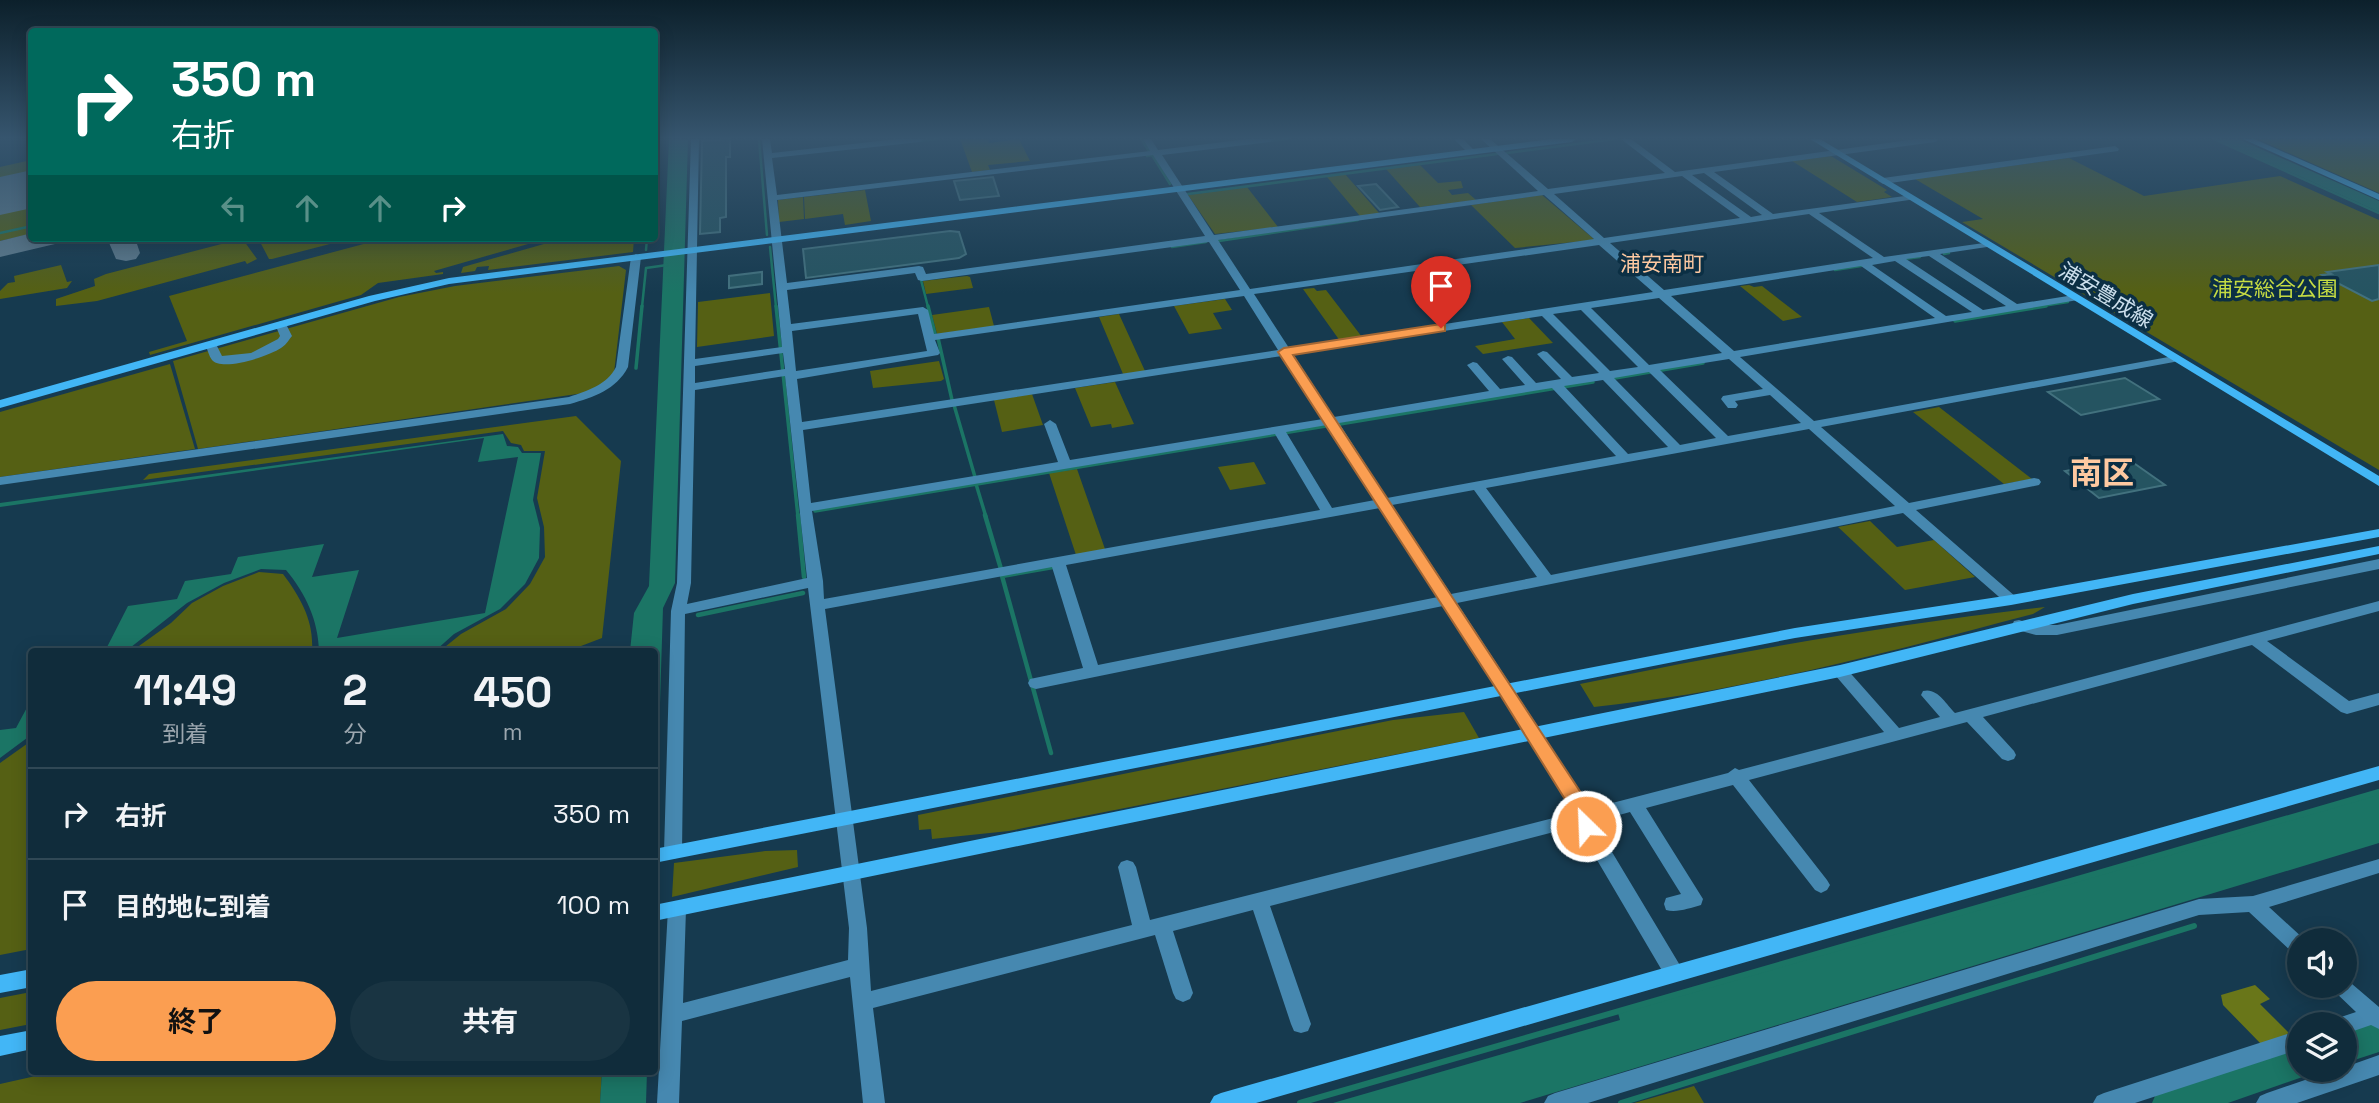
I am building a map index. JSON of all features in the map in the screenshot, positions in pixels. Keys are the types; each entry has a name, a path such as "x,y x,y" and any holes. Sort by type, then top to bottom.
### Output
{"street":[{"path":"693,190 684,583 678,611 664,854 1795,633 2011,600 2379,533"},
{"path":"771,190 787,328 782,350 797,427 805,508 820,605 843,820 858,928 858,966 874,1103"},
{"path":"772,198 836,190"},
{"path":"0,404 384,295 439,283 1167,190"},
{"path":"1180,190 1506,689 1580,807 1583,818 1674,973"},
{"path":"783,286 919,269 922,278 1556,190"},
{"path":"1703,190 1748,220"},
{"path":"1733,190 1771,217"},
{"name":"浦安豊成線","path":"1898,190 2379,482"},
{"path":"1545,192 2011,600"},
{"path":"929,338 1909,197"},
{"path":"1810,211 1882,260"},
{"path":"797,427 1987,244"},
{"path":"1931,253 2016,308"},
{"path":"0,481 570,400 590,394 609,385 619,375 622,367 635,257"},
{"path":"1897,258 1981,313"},
{"path":"1863,263 1945,320"},
{"path":"805,508 1281,433 1332,422 2074,298"},
{"path":"1585,307 1726,441"},
{"path":"690,387 934,353 923,310 787,328"},
{"path":"1546,313 1678,450"},
{"path":"211,344 220,360 230,361 249,356 284,343 286,336 281,324"},
{"path":"690,363 782,350"},
{"path":"1543,354 1561,385 1625,459"},
{"path":"1508,359 1534,388"},
{"path":"820,605 1479,488 2175,359"},
{"path":"1474,365 1497,394"},
{"path":"1731,405 1727,399 1773,391"},
{"path":"1049,424 1066,467"},
{"path":"1281,433 1329,513"},
{"path":"1036,683 2034,482"},
{"path":"1479,488 1547,580"},
{"path":"668,1103 671,1015 664,911 1890,661 2019,625 2193,586 2379,550"},
{"path":"1058,563 1092,671"},
{"path":"2019,625 2036,631 2057,630 2379,564"},
{"path":"678,611 816,581"},
{"path":"862,1002 1583,818 1735,775 2379,606"},
{"path":"2253,639 2347,708 2379,699"},
{"path":"1840,671 1895,734"},
{"path":"1929,695 1951,719"},
{"path":"1970,714 2008,755"},
{"path":"1221,1103 2379,773"},
{"path":"1735,775 1821,885"},
{"path":"1633,804 1694,899 1673,904"},
{"path":"1555,1103 2199,906 2253,904 2379,866"},
{"path":"1127,867 1143,931"},
{"path":"1259,902 1301,1024"},
{"path":"2253,904 2287,935"},
{"path":"1163,926 1183,993"},
{"path":"671,1015 858,966"},
{"path":"0,984 28,979"},
{"path":"2355,998 2376,1018"},
{"path":"2357,1022 2376,1018"},
{"path":"0,1045 28,1040"},
{"path":"2104,1103 2287,1043"},
{"path":"2267,1103 2379,1065"}],"green space":[{"path":"865,190 871,221 845,225 843,214 805,219 804,197"},
{"path":"1250,190 1278,227 1215,234 1188,195"},
{"path":"1338,190 1359,190 1379,213 1360,216"},
{"path":"1405,190 1448,190 1452,195 1468,193 1476,200 1420,207"},
{"path":"1839,190 1886,190 1884,192 1892,197 1857,202"},
{"name":"浦安総合公園","path":"1935,190 2133,190 2144,196 2182,190 2313,190 2379,220 2379,470 1962,222 1983,219"},
{"path":"1542,195 1595,240 1515,248 1471,205"},
{"path":"803,197 804,219 779,222 778,200"},
{"path":"28,198 28,235 0,241 0,205"},
{"path":"229,242 245,242 257,259 247,264 245,261 97,301 56,306 56,299 95,286 94,279"},
{"path":"260,242 338,242 272,259 269,259"},
{"path":"371,242 535,242 434,271 443,274 378,283 361,295 150,355 149,352 187,341 169,296"},
{"path":"551,242 634,242 633,252 488,270 489,266 477,267 475,271 461,273 463,267"},
{"path":"61,265 67,282 72,281 67,288 0,299 0,291 8,283 15,282 14,276"},
{"path":"619,266 626,270 614,373 604,384 584,393 198,449 173,361 399,297 455,286"},
{"path":"970,277 973,288 926,294 923,281"},
{"path":"1740,286 1762,286 1802,317 1783,321"},
{"path":"1314,288 1317,291 1326,290 1362,337 1340,341 1303,289"},
{"path":"770,293 774,336 697,347 698,302"},
{"path":"1225,299 1232,310 1213,313 1222,329 1189,334 1174,306"},
{"path":"989,307 994,326 937,334 932,315"},
{"path":"1119,314 1145,371 1123,374 1099,317"},
{"path":"1529,318 1553,343 1483,354 1475,346 1515,339 1502,322"},
{"path":"939,361 944,379 941,381 873,388 870,371"},
{"path":"170,364 195,449 0,477 0,412"},
{"path":"1115,382 1134,424 1112,428 1111,424 1091,427 1075,388"},
{"path":"1032,394 1043,425 1002,432 994,400"},
{"path":"1939,407 2032,479 2004,484 1913,412"},
{"path":"576,416 621,461 602,638 576,648 444,648 461,634 506,609 530,584 545,557 544,527 537,498 545,451 524,451 521,445 511,443 503,431 143,480 149,474"},
{"path":"1254,462 1266,484 1230,490 1218,467"},
{"path":"1077,469 1105,549 1076,555 1049,473"},
{"path":"1870,521 1897,547 1934,540 1975,577 1905,590 1838,527"},
{"path":"259,572 283,574 301,601 311,630 312,648 136,648 171,623 192,603 223,586"},
{"path":"2045,607 2033,614 1870,656 1705,691 1594,707 1580,684 1812,640"},
{"path":"1464,712 1479,738 1009,831 932,839 931,829 919,830 918,815 1393,720"},
{"path":"28,743 28,950 0,955 0,763"},
{"path":"797,850 798,867 672,897 674,863 765,851"},
{"path":"28,993 28,1025 0,1030 0,998"},
{"path":"40,1075 602,1075 600,1103 0,1103 0,1084"},
{"path":"1694,1086 1704,1103 1634,1103"}],"shaded area":[{"path":"667,190 686,190 675,583 663,608 658,767 658,648 630,648 634,613 649,586"},
{"path":"2331,190 2355,190 2379,201 2379,212"},
{"path":"503,434 507,446 518,447 522,453 541,453 533,500 540,528 539,558 525,584 500,609 454,634 438,648 319,648 313,618 293,579 286,570 261,569 224,583 187,603 130,648 107,648 128,606 177,599 185,581 231,574 238,557 324,544 312,577 359,570 337,638 485,613 518,457 478,462 484,438 0,507 0,503"},
{"path":"28,706 28,737 0,758 0,730 16,728"},
{"path":"2379,794 2379,843 1520,1103 1333,1103 1620,1020 1618,1013"},
{"path":"2255,985 2270,999 2260,1004 2287,1031 2287,1036 2261,1044 2223,1005 2221,995"},
{"path":"602,1075 647,1075 646,1103 600,1103"}],"building":[{"path":"701,190 726,190 726,217 720,218 720,232 700,234"},
{"path":"957,190 997,190 999,196 960,200"},
{"path":"1362,190 1382,190 1398,207 1380,210"},
{"path":"959,232 966,254 959,258 806,278 803,249"},
{"path":"2379,265 2379,299 2372,301 2322,275 2331,274 2327,272"},
{"path":"762,272 762,284 729,288 729,276"},
{"path":"2125,378 2159,399 2081,415 2048,392"},
{"path":"2128,459 2165,485 2099,498 2065,471"}],"waterway":[{"path":"763,190 767,235"},
{"path":"1188,194 1215,190"},
{"path":"2329,190 2379,213"},
{"path":"1219,241 1358,220"},
{"path":"0,233 28,227"},
{"path":"646,250 647,242"},
{"path":"1172,247 1206,242"},
{"path":"770,247 776,307"},
{"path":"1944,254 1949,253"},
{"path":"1905,259 1920,257"},
{"path":"642,307 646,268 667,265"},
{"path":"1835,270 1861,266"},
{"path":"921,280 928,307"},
{"path":"2036,307 2068,302"},
{"path":"636,368 642,306"},
{"path":"776,306 798,517"},
{"path":"928,306 935,334"},
{"path":"1955,321 2046,306"},
{"path":"938,338 952,400"},
{"path":"1615,378 1703,363"},
{"path":"1340,424 1593,382"},
{"path":"954,405 975,477"},
{"path":"976,484 1326,426"},
{"path":"815,511 976,484"},
{"path":"976,484 986,517"},
{"path":"798,515 804,577"},
{"path":"985,515 1001,569"},
{"path":"1051,753 1002,576 1053,567"},
{"path":"698,615 803,593"},
{"path":"1300,1103 2379,792"},
{"path":"1621,1103 2194,926"},
{"path":"2357,1041 2379,1034"},
{"path":"2172,1103 2287,1064"}],"taxiway":[{"path":"0,249 29,242"},
{"path":"122,242 126,253"}],"runway":[{"path":"0,196 25,190"}],"district":[{"name":"浦安南町","path":"1662,263"},
{"name":"南区","path":"2102,473"}],"route":[{"path":"1441,328 1284,352 1506,689 1580,807 1586,826"}]}
